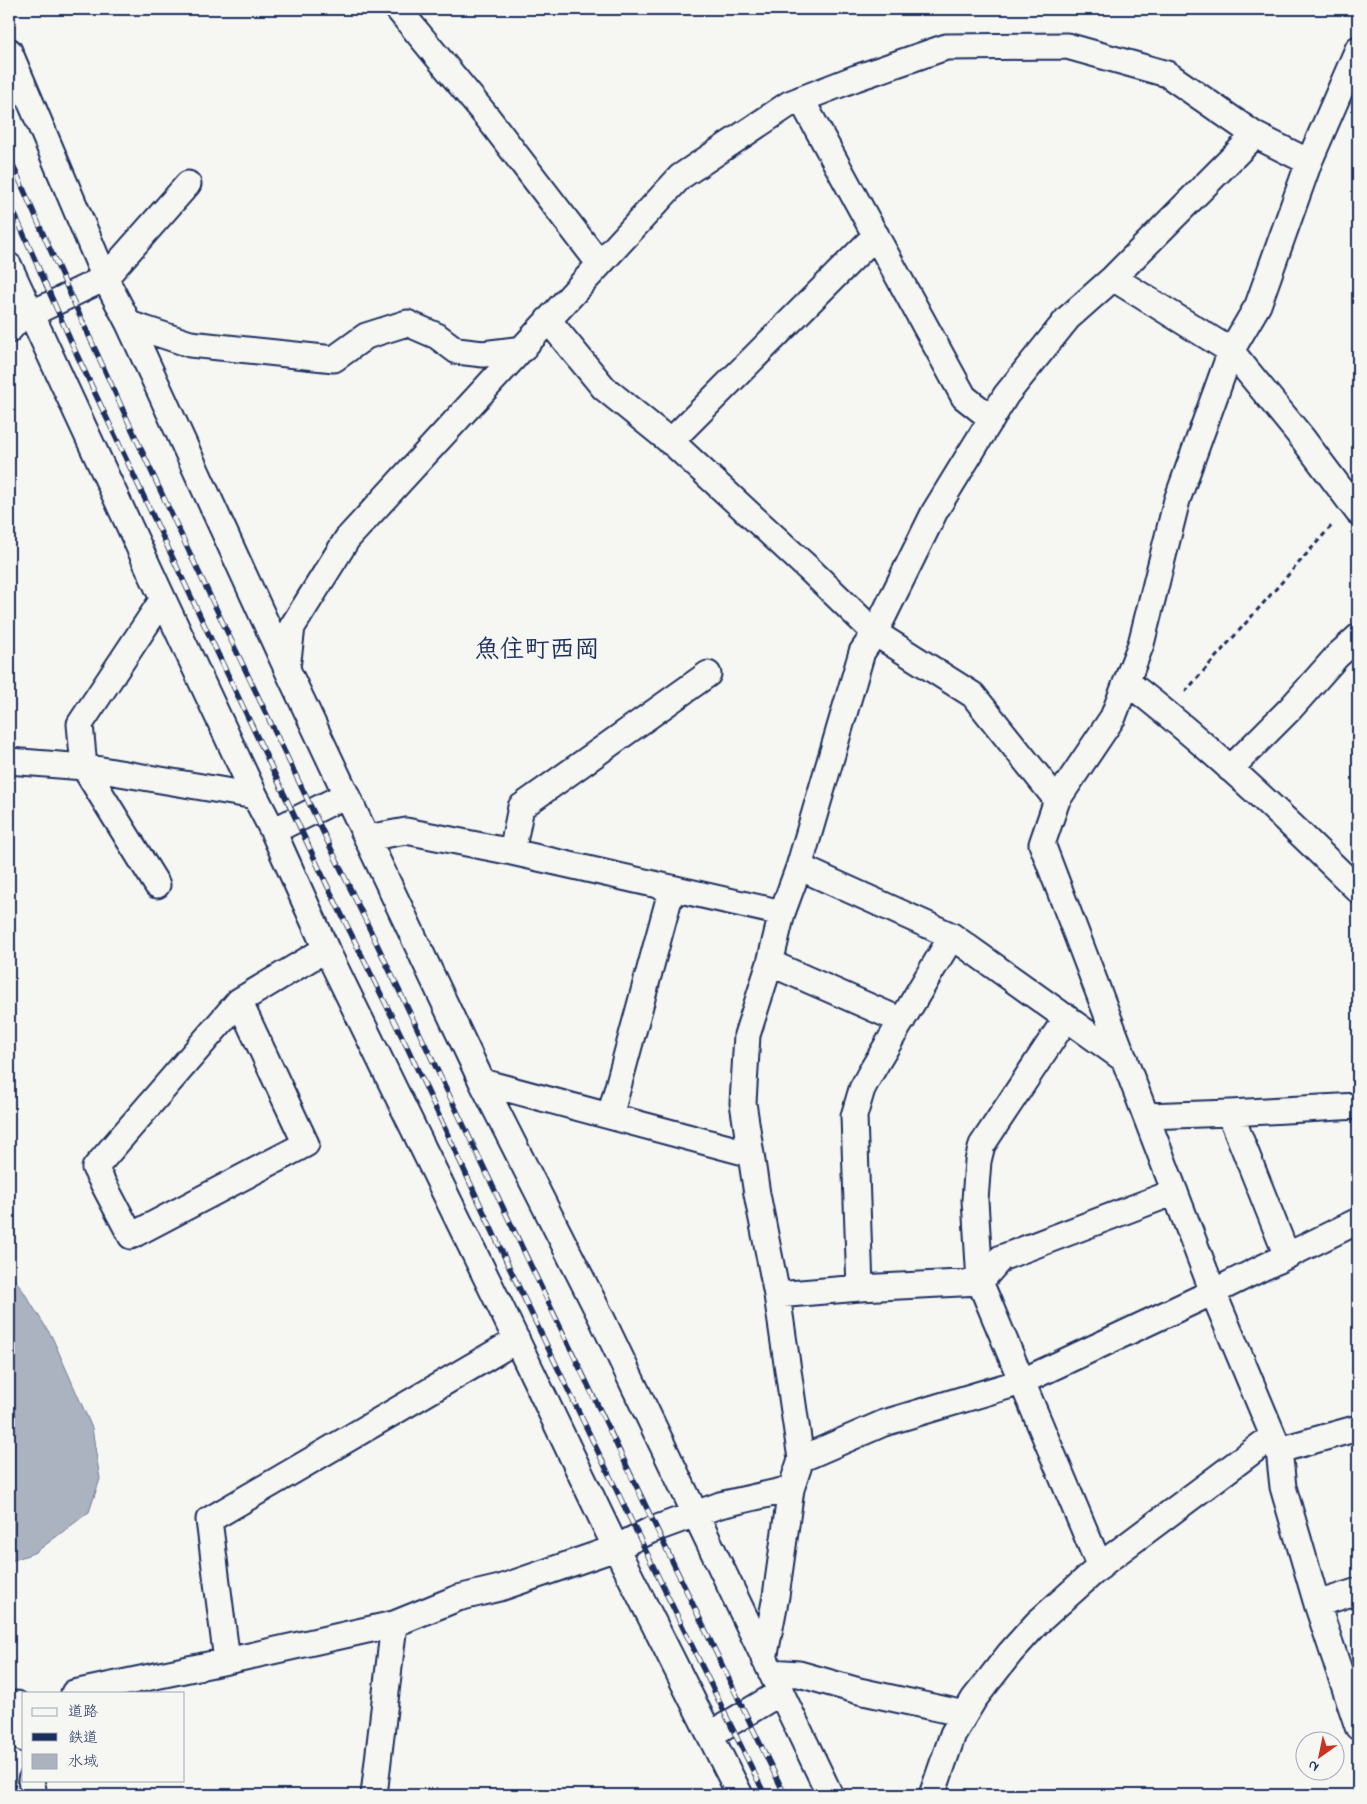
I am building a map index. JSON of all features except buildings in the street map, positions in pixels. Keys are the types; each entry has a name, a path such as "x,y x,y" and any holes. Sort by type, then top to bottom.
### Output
{"street":[{"path":"398,9 488,118 599,263"},
{"path":"287,669 292,627 347,539 680,177 790,104 856,78 946,47 1067,46 1167,74 1255,135 1309,162"},
{"path":"1358,49 1309,162 1258,305 1231,351 1177,500 1141,644 1114,717 1058,800 1042,844 1213,1292 1276,1443 1283,1487 1317,1604 1358,1727"},
{"path":"9,51 105,278 129,324 366,838 482,1082 601,1317 830,1795"},
{"path":"801,99 964,396 992,419"},
{"path":"710,1735 772,1674 776,1596 791,1489 801,1459 777,1295 757,1194 743,1103 747,1035 770,963 782,913 799,867 862,652 874,633 935,511 1006,395 1068,318 1113,278 1255,135"},
{"path":"9,330 28,309 41,309 105,278 188,184"},
{"path":"670,442 876,235"},
{"path":"9,266 273,831 326,950 517,1340 616,1548 710,1735 731,1788"},
{"path":"1113,278 1231,351 1303,439 1355,508"},
{"path":"548,320 604,388 670,442 810,570 874,633 973,695 1058,800"},
{"path":"129,324 190,344 334,359 366,336 407,323 436,336 457,351 483,354 523,348"},
{"path":"157,885 84,767 80,724 163,599"},
{"path":"1230,769 1290,708 1337,656 1358,637"},
{"path":"512,852 521,806 708,674"},
{"path":"1127,682 1205,745 1293,826 1358,890"},
{"path":"9,761 84,767 255,796"},
{"path":"273,831 346,795"},
{"path":"366,838 406,831 512,852 782,913"},
{"path":"799,867 952,936 1125,1060"},
{"path":"610,1116 672,888"},
{"path":"860,1288 854,1116 862,1089 952,936"},
{"path":"239,1001 306,1144 131,1236 95,1168 239,1001 326,950"},
{"path":"770,963 902,1022"},
{"path":"1067,1017 982,1144 978,1161 975,1200 980,1282 1100,1567"},
{"path":"482,1082 751,1154"},
{"path":"1146,1116 1358,1106"},
{"path":"1230,1113 1286,1256"},
{"path":"777,1295 860,1288 980,1282 1001,1258 1175,1192"},
{"path":"801,1459 884,1423 1021,1382 1213,1292 1358,1221"},
{"path":"227,1661 209,1520 517,1340"},
{"path":"932,1795 953,1734 974,1699 1037,1622 1100,1567 1276,1443 1358,1428"},
{"path":"79,1692 394,1624 458,1598 500,1588 616,1548 649,1531 720,1505 791,1489"},
{"path":"1317,1604 1358,1591"},
{"path":"374,1795 394,1624"},
{"path":"772,1674 799,1674 859,1691 966,1714"},
{"path":"17,1704 22,1730"},
{"path":"31,1782 34,1795"}],"path":[{"path":"1167,713 1355,508"}],"water":[{"path":"9,1273 20,1286 52,1337 92,1428 100,1479 89,1512 36,1552 9,1562"}],"railway":[{"path":"9,156 97,354 188,550 785,1795"},
{"path":"9,201 77,355 327,885 408,1049 511,1271 765,1795"}],"district":[{"name":"魚住町西岡","path":"537,648"}]}
